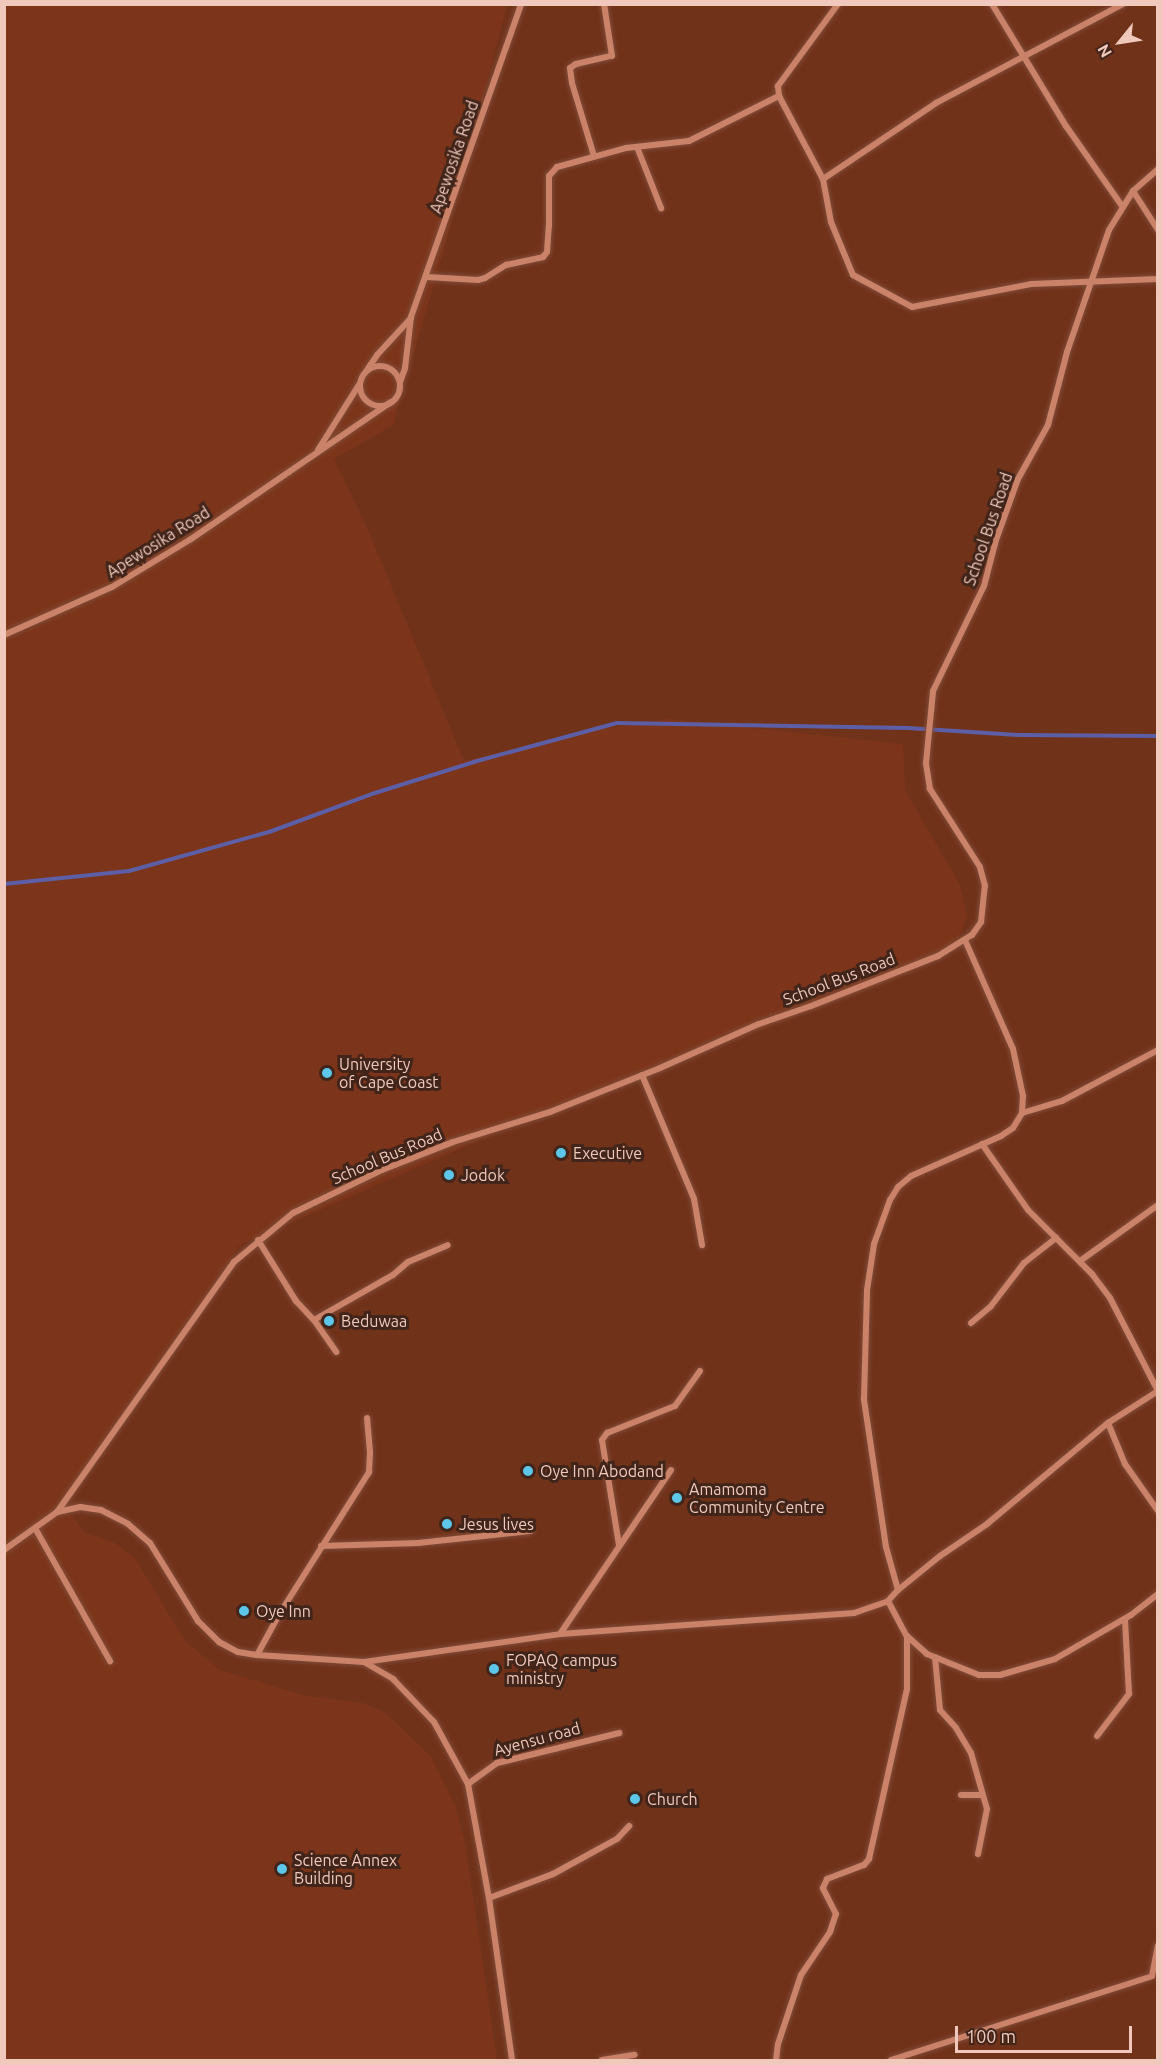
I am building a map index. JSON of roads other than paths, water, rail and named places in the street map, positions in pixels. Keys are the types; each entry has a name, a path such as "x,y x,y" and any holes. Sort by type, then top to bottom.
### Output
{"street":[{"name":"Apewosika Road","path":"400,382 405,368 411,317 427,277 521,4"},
{"path":"594,156 572,83 570,68 576,64 612,56 604,4"},
{"path":"838,4 778,86 780,96 823,179 831,222 850,272 909,307 1031,284 1158,279"},
{"path":"992,4 1066,126 1122,206"},
{"path":"823,179 916,116 1123,4"},
{"path":"427,277 457,281 478,280 506,265 543,257 547,252 549,235 548,180 551,172 557,167 637,147 689,141 780,96"},
{"path":"637,147 661,208"},
{"name":"School Bus Road","path":"57,1512 234,1262 293,1213 382,1170 453,1142 550,1113 759,1024 938,956 965,940 981,922 985,886 980,867 930,789 926,762 927,732 939,677 984,586 996,540 1018,479 1048,425 1067,352 1093,283 1109,230 1133,191 1158,169"},
{"path":"1133,191 1158,230"},
{"name":"Apewosika Road","path":"316,453 348,406 376,355 411,317"},
{"path":"374,367 385,367 395,372 400,382 398,393 392,402 381,405 370,402 363,394 364,375 374,367"},
{"name":"Apewosika Road","path":"4,635 112,587 191,539 392,402"},
{"path":"898,1590 886,1546 864,1399 869,1267 890,1200 898,1187 910,1176 1013,1128 1022,1113 1023,1096 1013,1049 965,940"},
{"path":"1022,1113 1062,1101 1158,1050"},
{"path":"642,1075 694,1199 702,1245"},
{"path":"4,1550 57,1512 80,1507 100,1510 128,1524 150,1542 198,1621 219,1642 238,1652 257,1655 364,1662 560,1634 713,1620 844,1614 888,1601 940,1556 987,1524 1108,1423 1158,1390 1110,1298 1080,1261 1028,1210 982,1144"},
{"path":"1080,1261 1158,1205"},
{"path":"971,1323 991,1306 1024,1263 1056,1238"},
{"path":"258,1240 296,1300 314,1320 336,1352"},
{"path":"314,1320 393,1275 408,1262 448,1245"},
{"path":"620,1545 602,1440 608,1433 675,1406 700,1371"},
{"path":"257,1655 321,1546 369,1472 367,1418"},
{"path":"1108,1423 1125,1464 1158,1511"},
{"path":"560,1634 671,1470"},
{"path":"35,1528 110,1661"},
{"path":"321,1546 418,1543 530,1531"},
{"path":"888,1601 907,1636 935,1657 979,1675 1000,1675 1055,1659 1125,1619 1158,1593"},
{"path":"1097,1736 1129,1694 1125,1619"},
{"path":"776,2061 778,2044 801,1975 830,1932 837,1914 823,1888 827,1879 835,1874 864,1865 868,1859 907,1689 907,1636"},
{"path":"935,1657 940,1710 956,1728 971,1753 987,1809 978,1854"},
{"path":"364,1662 393,1679 434,1722 468,1784 489,1898 512,2061"},
{"name":"Ayensu road","path":"468,1784 497,1763 619,1733"},
{"path":"961,1795 982,1796"},
{"path":"489,1898 560,1870 617,1839 629,1826"},
{"path":"893,2060 1155,1976 1158,1946"},
{"path":"602,2061 634,2055"}],"waterway":[{"path":"4,884 129,871 269,832 375,793 477,761 617,723 908,728 1019,735 1158,736"}],"place":[{"name":"University of Cape Coast","path":"327,1073"},
{"name":"Executive","path":"561,1153"},
{"name":"Jodok","path":"449,1175"},
{"name":"Beduwaa","path":"329,1321"},
{"name":"Oye Inn Abodand","path":"528,1471"},
{"name":"Amamoma Community Centre","path":"677,1498"},
{"name":"Jesus lives","path":"447,1524"},
{"name":"Oye Inn","path":"244,1611"},
{"name":"FOPAQ campus ministry","path":"494,1669"},
{"name":"Church","path":"635,1799"},
{"name":"Science Annex Building","path":"282,1869"}]}
